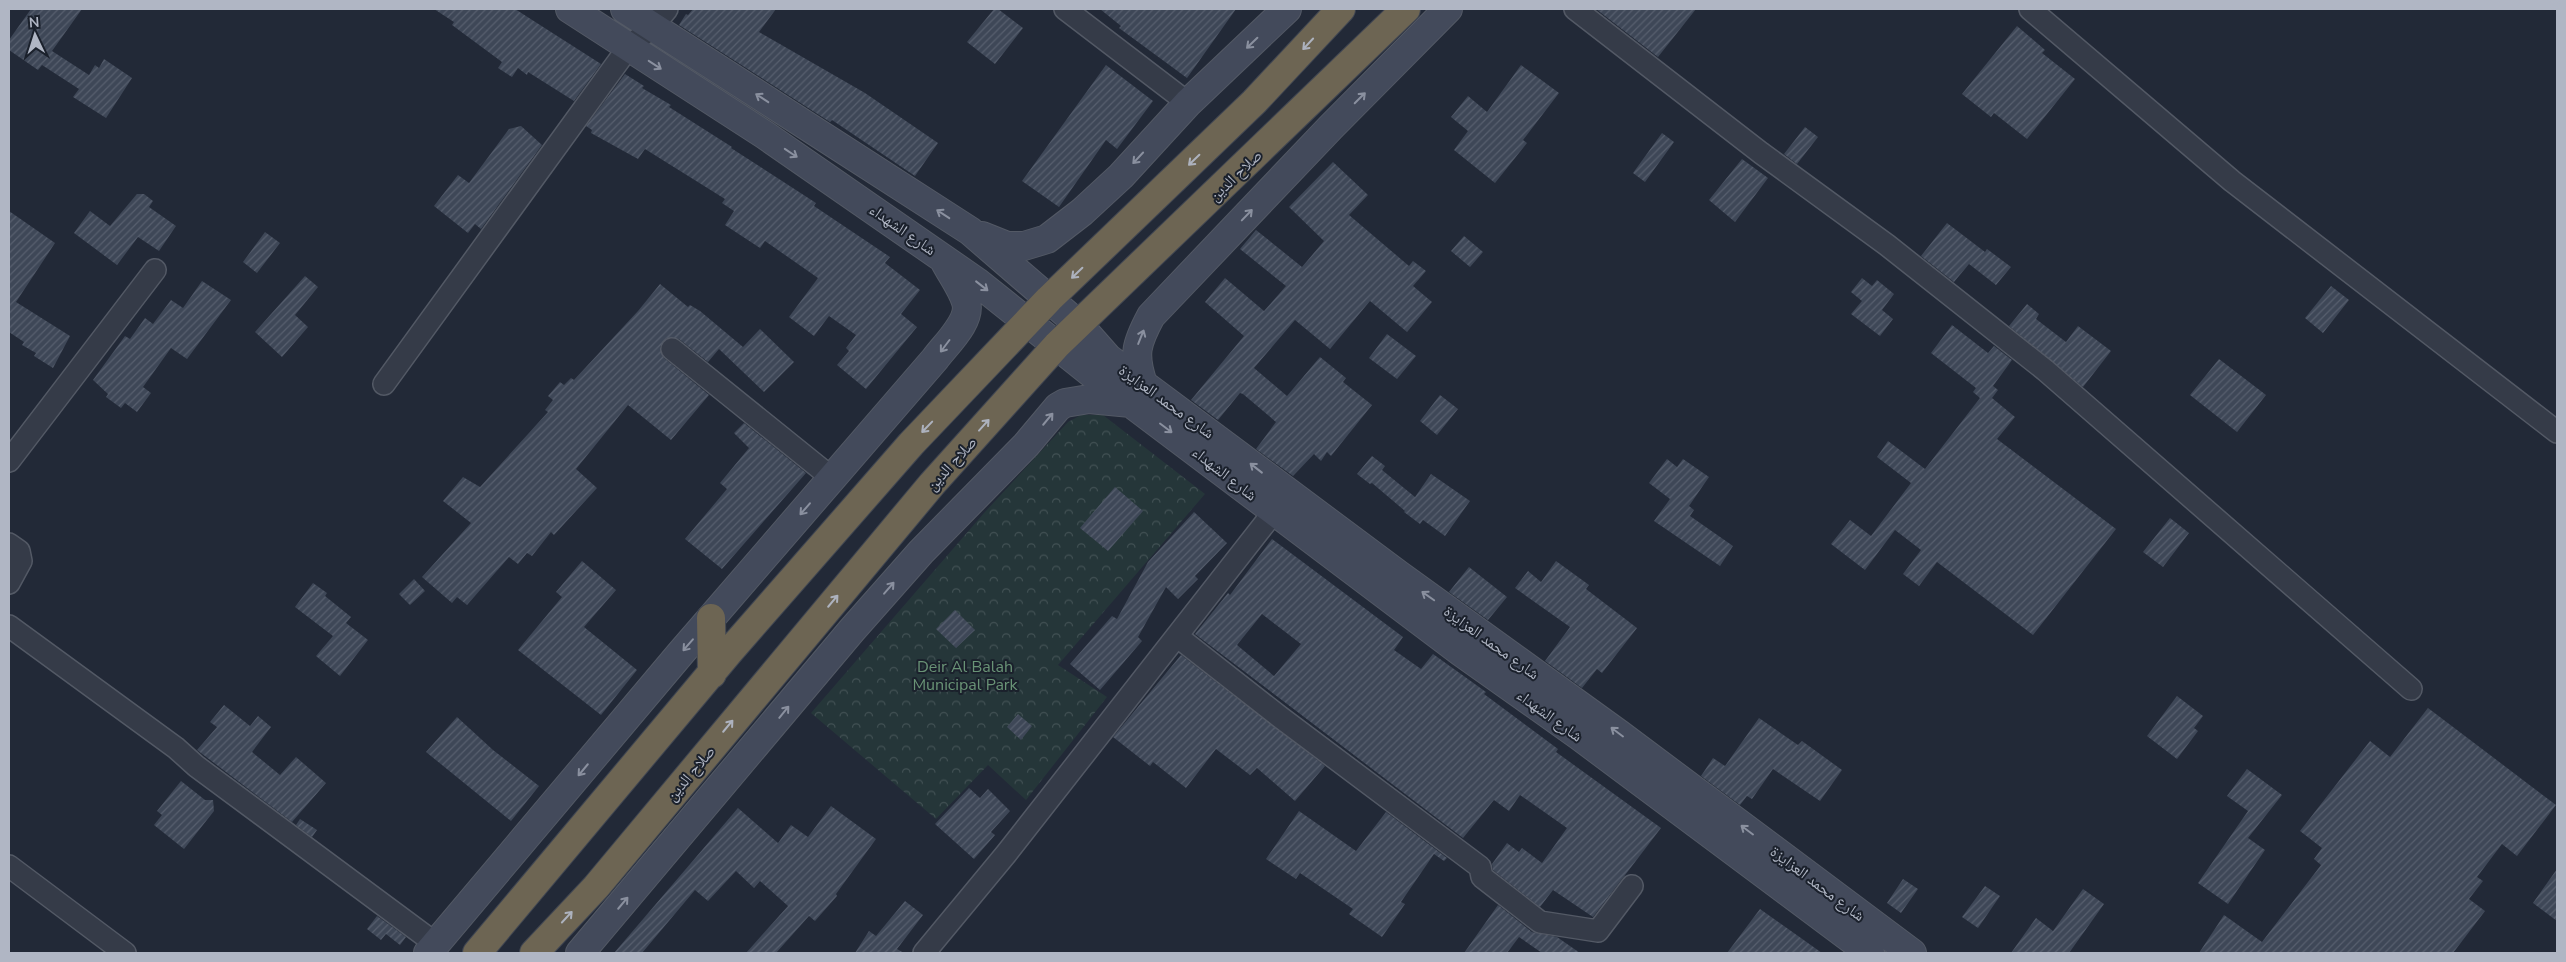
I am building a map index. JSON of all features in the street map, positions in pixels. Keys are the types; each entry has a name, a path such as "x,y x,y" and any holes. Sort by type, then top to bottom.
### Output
{"highway":[{"path":"477,953 712,674 911,444 1049,299 1254,102 1341,9"},
{"name":"صلاح الدين","path":"534,953 596,886 932,484 1057,345 1406,9"},
{"path":"711,618 712,674"}],"main road":[{"name":"شارع الشهداء","path":"570,9 765,135 942,257 1057,345 1138,394"},
{"name":"شارع الشهداء","path":"625,9 659,18 970,231 1049,299"},
{"path":"970,231 1007,246 1024,246 1047,239 1082,212 1121,176 1188,104 1287,9"},
{"path":"580,953 871,608 921,552 1026,445 1058,407 1065,403 1089,399 1138,394 1137,348 1151,316 1448,9"},
{"path":"432,949 711,618 935,359 965,319 966,302 942,257"},
{"name":"شارع محمد العزايزة","path":"1049,299 1078,324 1138,394 1282,502 1619,734 1912,953"},
{"name":"شارع الشهداء","path":"1282,502 1870,953"}],"street":[{"path":"1065,9 1188,104"},
{"path":"1575,9 1761,153 1887,245 2046,370 2412,688"},
{"path":"2030,9 2232,181 2557,432"},
{"path":"384,384 628,48 659,18"},
{"path":"9,461 155,270"},
{"path":"672,349 832,478"},
{"path":"924,953 1178,637 1282,502"},
{"path":"9,544 19,551 21,561 9,583"},
{"path":"9,626 176,748 196,766 432,949"},
{"path":"1178,637 1280,717 1480,867 1482,877 1540,922 1598,930 1632,886"},
{"path":"9,866 126,953"}],"green space":[{"name":"Deir Al Balah Municipal Park","path":"1081,415 1103,415 1205,494 1058,665 1107,697 1026,800 988,765 936,819 811,713 984,513 1068,422"}],"building":[{"path":"31,9 82,9 52,51 89,75 95,65 99,68 104,59 132,78 106,118 73,97 79,89 42,65 38,70 9,50 9,40"},
{"path":"434,9 515,9 601,64 574,101 528,72 527,75 518,68 512,77 498,68 502,62 452,25 454,22"},
{"path":"693,9 776,9 759,32 865,93 938,143 915,176 832,120 830,122 679,25 686,14 688,15"},
{"path":"994,9 998,9 1023,28 995,64 967,42"},
{"path":"1100,9 1236,9 1187,78 1119,28 1121,26"},
{"path":"1596,9 1696,9 1658,57"},
{"path":"2017,26 2045,50 2042,53 2075,79 2027,139 1994,113 1991,117 1962,94"},
{"path":"1106,65 1153,101 1117,149 1106,140 1059,207 1022,181"},
{"path":"1521,65 1559,93 1523,140 1527,143 1495,183 1454,150 1468,131 1451,117 1468,96 1487,112"},
{"path":"625,74 644,86 642,88 671,105 669,107 816,203 814,206 890,257 885,263 920,290 901,314 917,327 866,389 837,365 849,351 846,348 856,335 829,316 814,336 789,317 818,278 765,241 760,248 725,225 734,211 722,203 725,199 645,149 638,159 591,133 592,130 586,126"},
{"path":"521,126 542,145 481,229 475,224 468,233 434,206 458,175 469,183 509,129"},
{"path":"1805,127 1818,137 1797,164 1784,154"},
{"path":"1662,133 1674,142 1645,182 1633,173"},
{"path":"1742,159 1768,178 1735,222 1709,200"},
{"path":"1333,162 1368,195 1349,215 1409,266 1413,261 1426,271 1413,286 1432,302 1407,332 1370,301 1330,349 1295,320 1254,368 1287,396 1320,357 1346,378 1343,382 1372,405 1331,456 1327,452 1321,461 1314,454 1293,476 1256,449 1276,422 1243,394 1240,393 1218,420 1191,400 1244,336 1205,302 1225,278 1264,311 1286,286 1240,249 1256,230 1302,267 1324,241 1289,207"},
{"path":"137,194 144,194 153,201 149,207 176,226 159,251 138,237 117,265 74,233 90,211 110,226"},
{"path":"9,211 55,243 16,302 70,336 53,368 34,356 36,353 22,345 24,342 9,332"},
{"path":"1947,223 1985,252 1987,249 2011,267 1996,285 1969,264 1954,282 1921,256"},
{"path":"265,232 280,243 257,273 243,262"},
{"path":"1464,236 1483,252 1470,267 1451,251"},
{"path":"305,276 318,287 295,315 308,327 282,357 255,332"},
{"path":"1862,278 1872,286 1877,280 1894,294 1882,310 1893,319 1880,336 1851,314 1862,301 1851,292"},
{"path":"202,281 231,300 187,359 171,348 143,387 151,393 137,412 125,403 121,408 106,397 108,394 93,380 125,336 130,339 145,318 153,324 171,300 183,308"},
{"path":"660,284 688,307 690,305 700,311 743,347 760,329 794,362 764,392 719,349 708,362 679,339 667,338 660,347 664,358 709,395 671,440 628,405 576,469 597,488 554,535 551,532 532,556 527,553 518,564 509,557 467,605 457,597 452,603 422,577 471,523 443,501 463,477 480,487 548,412 545,410 553,400 548,396 560,382 564,385 571,378 574,380 638,311"},
{"path":"2331,286 2349,300 2323,333 2305,318"},
{"path":"2027,304 2039,314 2036,319 2066,342 2078,326 2111,351 2083,387 2009,326"},
{"path":"1952,325 1988,353 1994,346 2012,360 1993,386 1998,390 1992,398 2015,417 1997,439 2116,529 2033,635 1937,562 1919,586 1903,574 1921,550 1895,530 1865,570 1831,544 1850,520 1871,536 1911,483 1877,457 1888,441 1925,469 1980,398 1973,392 1976,388 1931,353"},
{"path":"1387,334 1416,356 1397,379 1369,358"},
{"path":"2219,359 2266,395 2237,432 2190,395"},
{"path":"1440,395 1458,409 1437,435 1420,421"},
{"path":"744,423 806,473 722,569 685,539 727,489 720,483 749,448 734,433"},
{"path":"1372,456 1385,466 1382,470 1415,497 1431,474 1470,501 1445,536 1423,520 1420,524 1372,483 1370,484 1357,474"},
{"path":"1667,459 1677,467 1683,459 1709,477 1689,506 1694,510 1690,516 1733,546 1720,566 1654,521 1670,499 1649,483"},
{"path":"1115,487 1143,511 1108,551 1080,528"},
{"path":"1194,512 1227,543 1195,576 1198,579 1178,599 1166,587 1138,637 1142,641 1100,690 1070,664 1112,616 1117,619 1148,562"},
{"path":"2170,518 2189,533 2163,567 2143,552"},
{"path":"1272,539 1403,637 1394,650 1421,669 1433,654 1486,692 1484,694 1558,749 1556,752 1661,828 1593,917 1553,890 1540,907 1493,870 1492,864 1507,843 1519,852 1522,848 1542,863 1567,828 1520,795 1509,811 1494,800 1463,838 1195,634 1228,593 1230,595","holes":["1262,614 1301,644 1274,676 1237,645"]},
{"path":"582,561 616,590 584,627 637,670 601,715 518,650 562,597 556,592"},
{"path":"1556,561 1589,585 1586,589 1637,628 1602,673 1597,669 1582,688 1545,661 1570,627 1515,588 1528,571 1541,582"},
{"path":"1469,567 1507,597 1488,620 1449,592"},
{"path":"414,579 425,591 410,605 399,594"},
{"path":"313,583 327,593 325,596 351,617 346,623 368,640 340,676 316,656 333,636 295,607"},
{"path":"955,610 975,630 956,648 936,629"},
{"path":"1181,655 1325,766 1295,801 1257,768 1250,775 1216,749 1186,788 1153,762 1150,766 1113,737"},
{"path":"2177,696 2203,716 2194,728 2198,731 2177,759 2147,736"},
{"path":"224,705 250,726 258,716 271,727 252,752 280,775 296,757 326,783 292,822 197,750 217,727 210,722"},
{"path":"2428,708 2556,805 2517,856 2502,844 2477,877 2483,881 2469,899 2485,911 2453,953 2199,953 2224,915 2262,942 2321,865 2314,859 2322,848 2300,831 2370,741 2390,757"},
{"path":"1018,714 1032,726 1021,740 1007,727"},
{"path":"457,717 493,750 539,786 511,821 426,752"},
{"path":"1759,718 1798,745 1802,741 1842,770 1820,801 1773,769 1752,799 1747,796 1740,805 1701,776 1713,758 1725,766"},
{"path":"2247,769 2282,795 2248,838 2265,850 2228,904 2198,883 2248,811 2227,796"},
{"path":"181,781 205,800 213,800 214,811 184,849 154,825 162,815 157,811"},
{"path":"969,788 980,798 988,789 1010,811 991,832 995,835 974,859 935,824"},
{"path":"831,806 876,839 836,894 837,896 815,921 809,916 776,953 746,953 788,906 760,881 754,888 736,871 708,901 695,890 642,953 614,953 738,808 778,843 791,825 808,837"},
{"path":"1299,811 1356,851 1386,812 1447,858 1444,861 1434,854 1401,902 1405,904 1382,937 1349,914 1353,909 1300,873 1296,879 1266,859"},
{"path":"300,819 317,830 312,837 296,825"},
{"path":"2557,869 2557,921 2533,903"},
{"path":"1903,879 1918,889 1901,913 1887,903"},
{"path":"1985,886 2000,896 1978,928 1962,917"},
{"path":"2083,889 2104,904 2069,953 2011,953 2036,918 2053,931"},
{"path":"905,901 923,915 897,949 904,953 855,953 869,931 876,936"},
{"path":"1498,905 1532,932 1557,937 1580,953 1542,953 1519,937 1507,953 1464,953"},
{"path":"1760,909 1822,953 1727,953"},
{"path":"377,916 406,937 400,945 386,934 381,940 367,929"}]}
